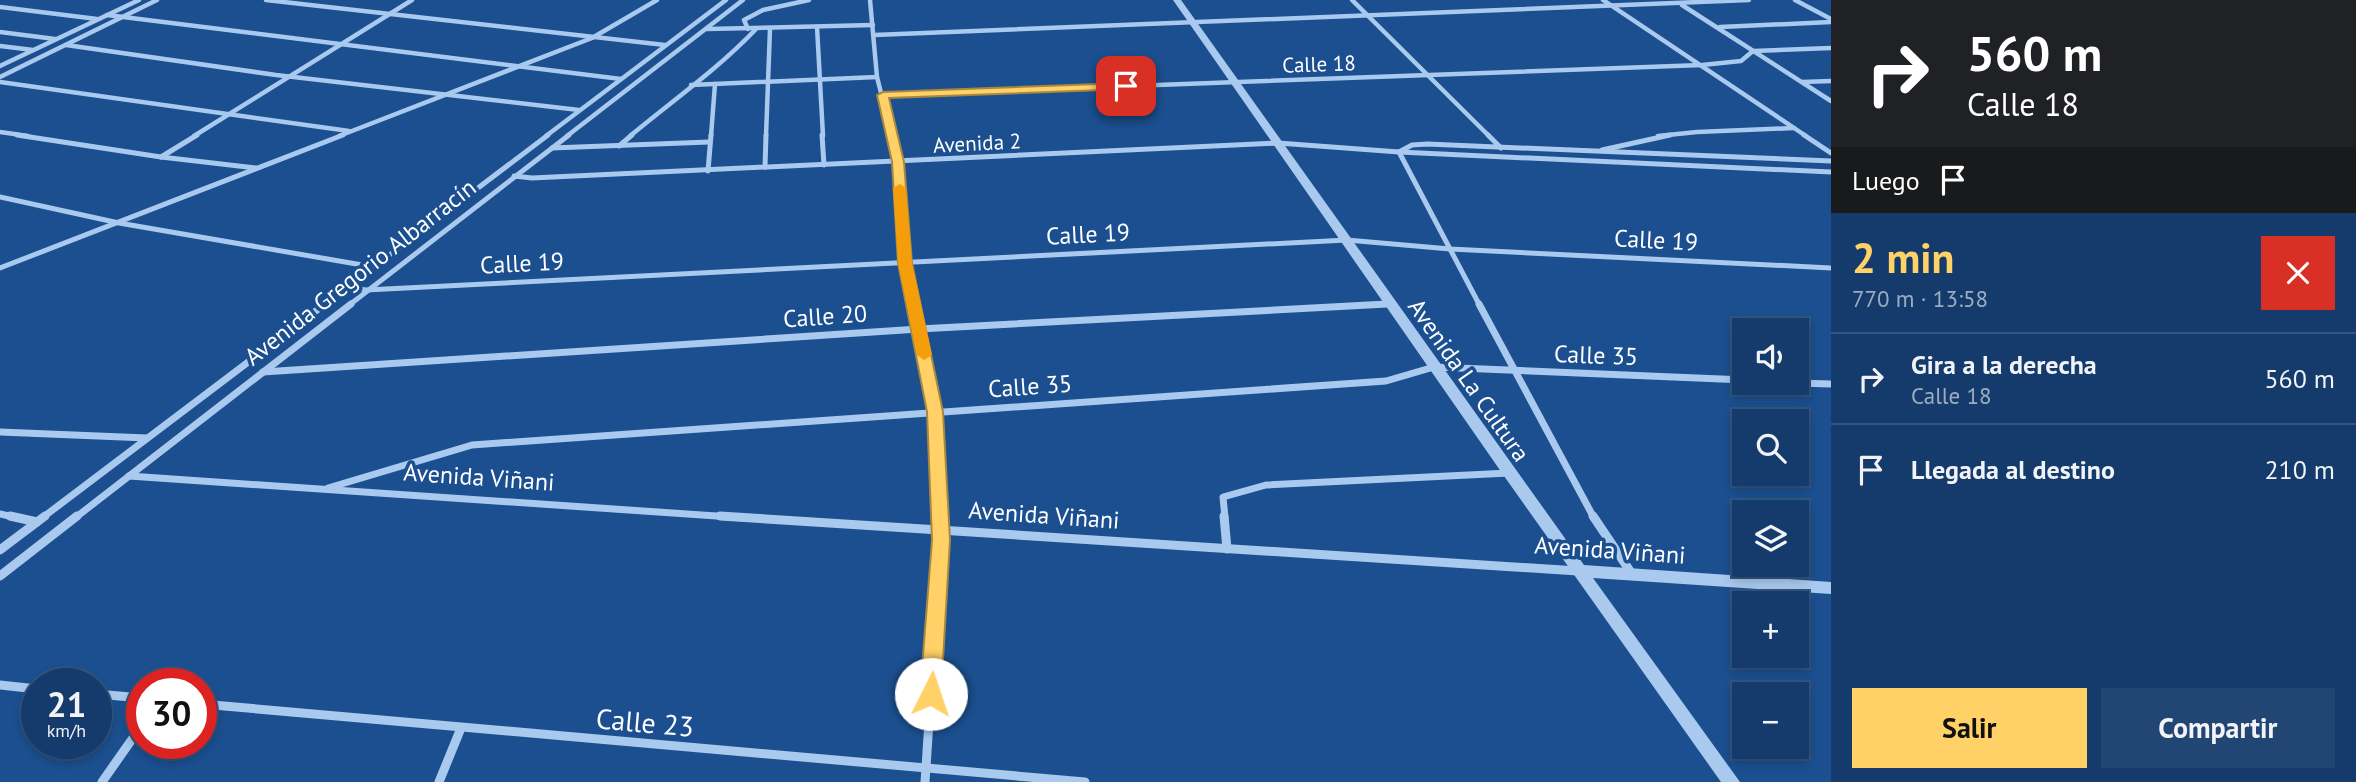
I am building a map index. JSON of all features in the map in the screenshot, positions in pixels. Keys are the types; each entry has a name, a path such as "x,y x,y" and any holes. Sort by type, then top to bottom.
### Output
{"street":[{"path":"0,66 139,0"},
{"path":"0,80 157,0"},
{"path":"266,0 666,45"},
{"path":"162,157 412,0"},
{"path":"0,268 592,37 657,0"},
{"name":"Avenida Gregorio Albarracín","path":"0,550 726,0"},
{"path":"741,2 752,0"},
{"path":"748,29 744,20 754,13 809,0"},
{"path":"870,0 877,77 898,162 905,263 935,412 940,531 925,782"},
{"name":"Avenida La Cultura","path":"1177,0 1509,474 1731,782"},
{"path":"1352,0 1501,148"},
{"path":"1603,0 1831,153"},
{"path":"1674,0 1720,27 1831,101"},
{"path":"874,35 1749,0"},
{"path":"1794,0 1831,21"},
{"name":"Avenida Gregorio Albarracín","path":"0,576 741,2"},
{"path":"0,7 98,19"},
{"path":"107,15 621,79"},
{"path":"1720,27 1831,21"},
{"path":"706,29 873,25"},
{"path":"817,27 824,165"},
{"path":"619,146 691,85 727,59 756,29"},
{"path":"765,167 770,29"},
{"path":"0,32 56,40"},
{"path":"66,45 579,111"},
{"path":"0,46 33,50"},
{"name":"Calle 18","path":"883,95 1702,65 1741,61 1753,51 1831,48"},
{"path":"691,85 877,77"},
{"path":"0,80 352,131"},
{"path":"1802,82 1831,81"},
{"path":"708,171 715,84"},
{"path":"1596,152 1635,138 1663,133 1795,128"},
{"path":"0,132 162,157 258,168"},
{"path":"550,148 709,142"},
{"name":"Avenida 2","path":"514,176 532,178 708,171 1278,143 1399,152 1831,172"},
{"name":"Avenida 2","path":"1399,152 1418,145 1831,161"},
{"path":"1521,157 1538,150"},
{"path":"1399,152 1583,502 1621,554 1632,574"},
{"path":"0,197 119,223 374,267"},
{"name":"Calle 19","path":"347,287 366,290 1347,240 1450,249 1831,268"},
{"name":"Calle 20","path":"263,372 919,329 1390,304"},
{"name":"Calle 35","path":"323,489 471,445 1386,381 1434,367 1732,379"},
{"path":"1809,383 1831,384"},
{"path":"0,432 148,438"},
{"path":"1227,549 1223,497 1266,485 1437,475 1509,474"},
{"name":"Avenida Viñani","path":"129,476 1831,588"},
{"path":"0,514 37,522"},
{"path":"0,685 21,687"},
{"name":"Calle 23","path":"217,705 926,771 1085,782"},
{"path":"439,782 461,728"},
{"path":"102,782 126,748"}],"slow traffic":[{"path":"900,188 905,263 924,355"}],"route":[{"path":"931,694 941,540 935,412 905,263 898,162 883,95 1126,86"}]}
